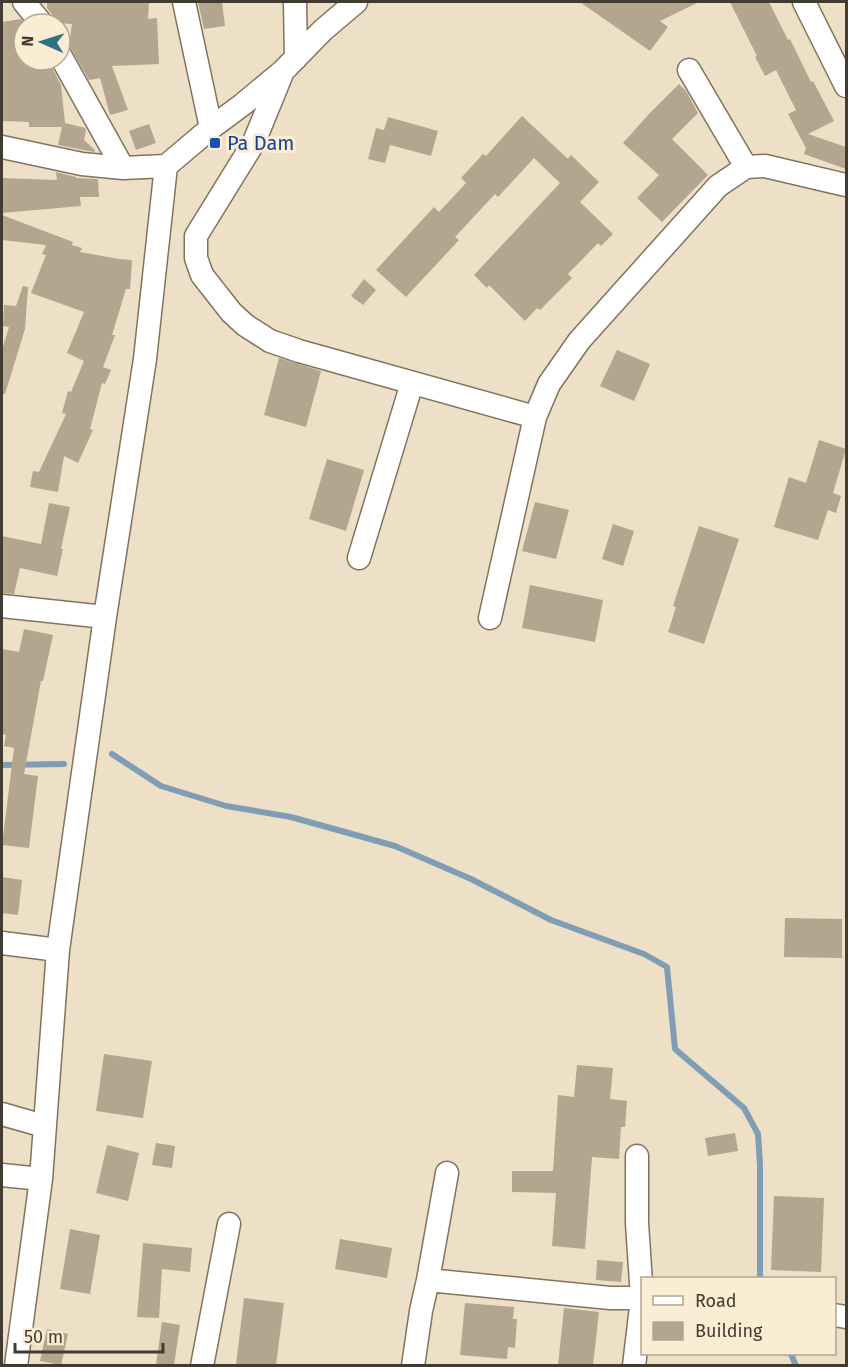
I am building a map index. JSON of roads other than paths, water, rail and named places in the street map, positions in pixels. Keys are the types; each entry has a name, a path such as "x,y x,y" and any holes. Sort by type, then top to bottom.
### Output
{"street":[{"path":"184,2 211,129"},
{"path":"295,2 289,65 254,142 196,236 196,258 202,275 231,312 245,325 270,341 535,417"},
{"path":"2,147 82,164 123,168 166,166 289,65 323,30 357,2"},
{"path":"804,2 846,86"},
{"path":"689,70 746,167"},
{"path":"69,72 123,168"},
{"path":"16,1365 41,1179 58,950 105,617 145,359 166,166"},
{"path":"490,618 535,417 549,384 579,341 718,186 746,167 765,166 846,185"},
{"path":"359,558 412,383"},
{"path":"2,606 105,617"},
{"path":"2,943 58,950"},
{"path":"2,1114 44,1126"},
{"path":"637,1156 637,1223 641,1283"},
{"path":"413,1365 447,1173"},
{"path":"2,1175 41,1179"},
{"path":"202,1365 229,1224"},
{"path":"428,1280 609,1298 641,1298"},
{"path":"634,1365 641,1306"}],"waterway":[{"path":"112,754 161,786 226,806 291,817 395,846 471,879 551,920 644,954 667,967 675,1049 744,1108 758,1134 760,1277"},
{"path":"2,765 64,764"},
{"path":"791,1355 796,1366"}],"place":[{"name":"Pa Dam","path":"215,143"}]}
